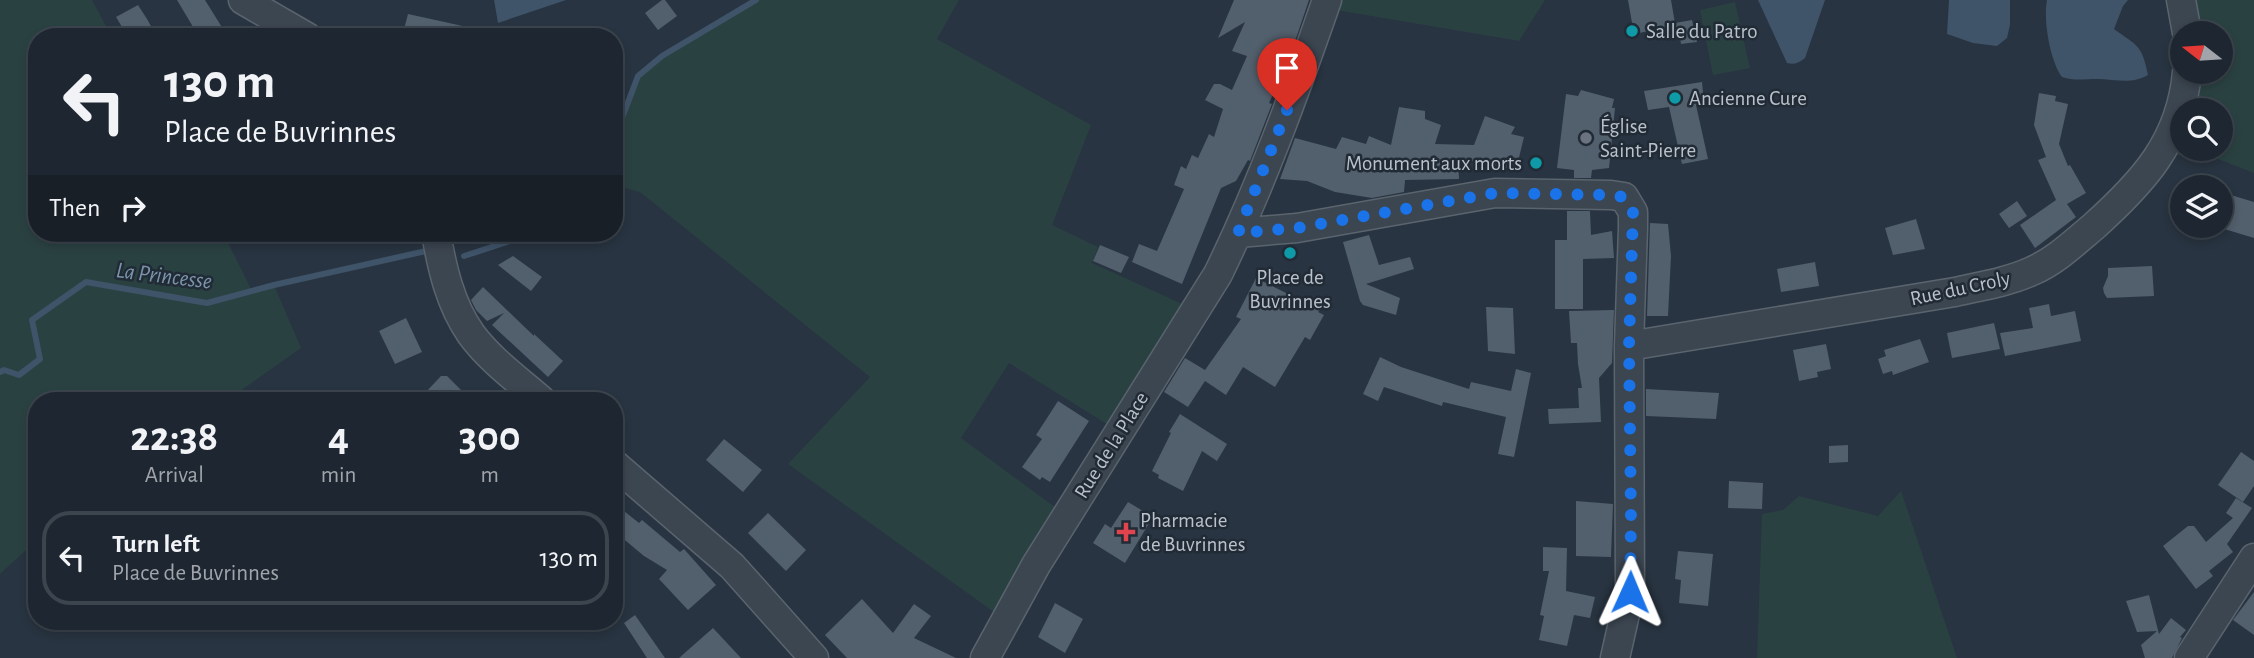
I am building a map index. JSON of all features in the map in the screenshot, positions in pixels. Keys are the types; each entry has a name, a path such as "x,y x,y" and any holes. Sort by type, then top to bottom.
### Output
{"street":[{"path":"243,0 291,28"},
{"name":"Rue de la Place","path":"985,658 1036,565 1218,274 1238,233 1328,0"},
{"path":"2181,0 2185,21"},
{"name":"Rue du Croly","path":"1629,346 1955,292 2034,271 2061,254 2137,186 2157,160 2172,132 2185,84"},
{"path":"1238,233 1297,228 1495,193 1624,197 1633,212 1629,346 1630,592 1615,658"},
{"path":"438,242 442,269 455,305 471,334 492,358 532,392"},
{"path":"623,472 732,566 814,658"},
{"path":"2189,658 2254,558"}],"green space":[{"path":"0,0 92,0 107,28 28,28 28,242 228,242 252,291 274,285 301,348 239,392 28,392 28,548 0,574"},
{"path":"756,0 959,0 937,39 1091,125 1052,225 1098,247 1092,263 1189,307 1113,428 1009,363 961,438 1059,510 998,615 788,464 870,377 640,192 623,187 623,115 638,76 662,56"},
{"path":"1339,0 1545,0 1519,41 1336,10"},
{"path":"2189,0 2254,0 2254,173 2223,161 2233,161 2233,98 2189,98 2192,84 2233,84 2233,21 2193,21"},
{"path":"1735,2 1750,68 1713,75 1700,10"},
{"path":"1901,491 1957,658 1757,658 1762,514 1783,510 1799,496 1878,516"}],"water":[{"path":"494,0 566,0 498,23"},
{"path":"1758,0 1825,0 1803,60 1794,64 1787,63"},
{"path":"1949,0 2010,0 2007,38 1997,46 1973,43 1947,34"},
{"path":"2047,0 2128,0 2114,29 2141,51 2148,75 2129,81 2062,77 2048,40"}],"building":[{"path":"177,0 205,0 222,28 194,28"},
{"path":"665,0 677,16 658,30 645,13"},
{"path":"1234,0 1309,0 1289,59 1269,103 1272,104 1250,161 1248,160 1236,181 1221,188 1182,284 1132,262 1139,244 1157,251 1184,189 1174,185 1181,166 1186,169 1192,155 1198,158 1209,134 1214,137 1223,109 1205,100 1214,84 1232,90 1247,56 1232,51 1245,22 1218,38"},
{"name":"Salle du Patro","path":"1628,0 1671,0 1675,23 1692,20 1697,42 1681,44 1680,38 1670,38 1668,27 1634,34"},
{"path":"138,5 152,28 123,28 116,17"},
{"path":"408,14 472,28 404,28"},
{"path":"1702,82 1704,103 1696,105 1708,159 1682,164 1669,107 1648,110 1644,91"},
{"name":"Église Saint-Pierre","path":"1581,90 1614,99 1609,168 1592,170 1591,178 1574,178 1574,170 1557,168 1566,94 1578,96"},
{"path":"2039,93 2056,96 2055,101 2068,104 2059,144 2068,166 2070,165 2086,193 2067,204 2076,217 2035,248 2020,225 2056,200 2038,160 2046,157 2034,125"},
{"path":"1399,107 1425,111 1425,119 1441,125 1435,144 1474,145 1485,116 1515,127 1511,134 1524,137 1516,170 1458,158 1459,179 1405,180 1404,192 1372,198 1335,192 1307,181 1280,179 1295,138 1336,149 1342,137 1366,144 1369,136 1391,145"},
{"path":"2233,196 2254,202 2254,238 2233,232"},
{"path":"2017,201 2027,216 2009,228 1999,214"},
{"path":"1567,211 1590,211 1591,235 1612,231 1614,258 1583,259 1583,309 1555,309 1555,240 1567,240"},
{"path":"1916,219 1925,249 1893,255 1885,228"},
{"path":"1650,223 1668,224 1671,256 1668,316 1647,316"},
{"path":"1369,235 1379,265 1410,257 1414,269 1366,284 1400,298 1396,315 1363,305 1360,301 1343,242"},
{"path":"1100,245 1129,257 1121,273 1093,261"},
{"path":"513,256 542,277 531,291 498,265"},
{"path":"1815,262 1819,286 1781,292 1777,269"},
{"path":"2152,266 2154,296 2107,298 2103,288 2108,268"},
{"path":"1256,278 1320,310 1318,312 1324,315 1310,340 1305,337 1275,387 1243,367 1226,395 1205,381 1188,407 1164,392 1185,358 1205,370 1241,319 1236,317"},
{"path":"483,287 563,361 548,377 492,325 504,313 487,321 476,310 471,300"},
{"path":"2049,304 2051,316 2075,311 2081,341 2005,356 2000,333 2033,328 2029,308"},
{"path":"1486,307 1513,308 1515,354 1488,351"},
{"path":"1614,310 1612,363 1599,378 1601,422 1549,424 1548,409 1579,408 1578,388 1582,388 1577,343 1571,343 1569,311"},
{"path":"406,318 422,352 395,364 379,331"},
{"path":"1994,323 2000,349 1952,358 1947,333"},
{"path":"1920,339 1929,362 1893,375 1892,371 1883,374 1878,359 1886,356 1884,350"},
{"path":"1826,344 1831,369 1817,372 1818,377 1799,381 1793,350"},
{"path":"1380,357 1401,367 1469,389 1471,382 1511,391 1516,369 1531,373 1514,457 1498,454 1506,417 1443,402 1442,406 1384,387 1378,401 1363,394"},
{"path":"441,376 447,376 463,392 426,392"},
{"path":"1646,389 1719,393 1716,419 1646,416"},
{"path":"1058,401 1089,421 1050,482 1042,477 1040,480 1022,467 1042,439 1036,435"},
{"path":"1180,414 1227,444 1217,461 1202,451 1183,491 1158,478 1159,475 1152,471"},
{"path":"724,439 762,470 743,492 706,460"},
{"path":"1848,445 1848,462 1829,463 1829,446"},
{"path":"2241,452 2254,461 2254,486 2243,502 2218,485"},
{"path":"1729,481 1763,483 1762,509 1728,508"},
{"path":"2236,498 2252,508 2227,544 2233,552 2209,571 2213,576 2196,589 2163,546 2188,526 2194,526 2206,542 2233,518 2226,513"},
{"path":"1576,501 1613,504 1611,557 1576,556"},
{"path":"1128,502 1153,517 1125,563 1093,543 1105,524 1111,528"},
{"path":"623,510 639,523 642,520 680,552 684,549 716,585 688,610 659,579 667,570 623,538"},
{"path":"768,513 806,550 786,571 748,533"},
{"path":"1543,547 1567,548 1566,591 1595,597 1590,618 1574,615 1567,646 1539,640 1544,616 1540,615 1549,571 1543,571"},
{"path":"1678,551 1713,554 1708,606 1679,603 1681,580 1675,579"},
{"path":"2254,592 2254,635 2233,620"},
{"path":"2149,595 2159,634 2171,618 2186,630 2180,637 2182,638 2172,658 2145,658 2141,645 2157,631 2137,632 2126,601"},
{"path":"862,599 893,633 914,604 931,616 914,638 956,658 847,658 825,635"},
{"path":"1055,603 1083,619 1065,653 1038,637"},
{"path":"635,615 665,658 647,658 624,623"},
{"path":"713,628 741,658 679,658"}],"waterway":[{"name":"La Princesse","path":"623,115 638,76 662,56 756,0"},
{"name":"La Princesse","path":"464,256 507,242"},
{"name":"La Princesse","path":"0,372 4,370 19,375 40,359 32,320 86,282 207,303 426,251"}],"place":[{"name":"Salle du Patro","path":"1632,31"},
{"name":"Ancienne Cure","path":"1675,98"},
{"name":"Église Saint-Pierre","path":"1586,138"},
{"name":"Monument aux morts","path":"1536,163"},
{"name":"Place de Buvrinnes","path":"1290,253"},
{"name":"Pharmacie de Buvrinnes","path":"1126,532"}],"route":[{"path":"1287,110 1238,233 1297,228 1495,193 1611,195 1624,197 1630,205 1633,228 1629,346 1630,592"}]}
